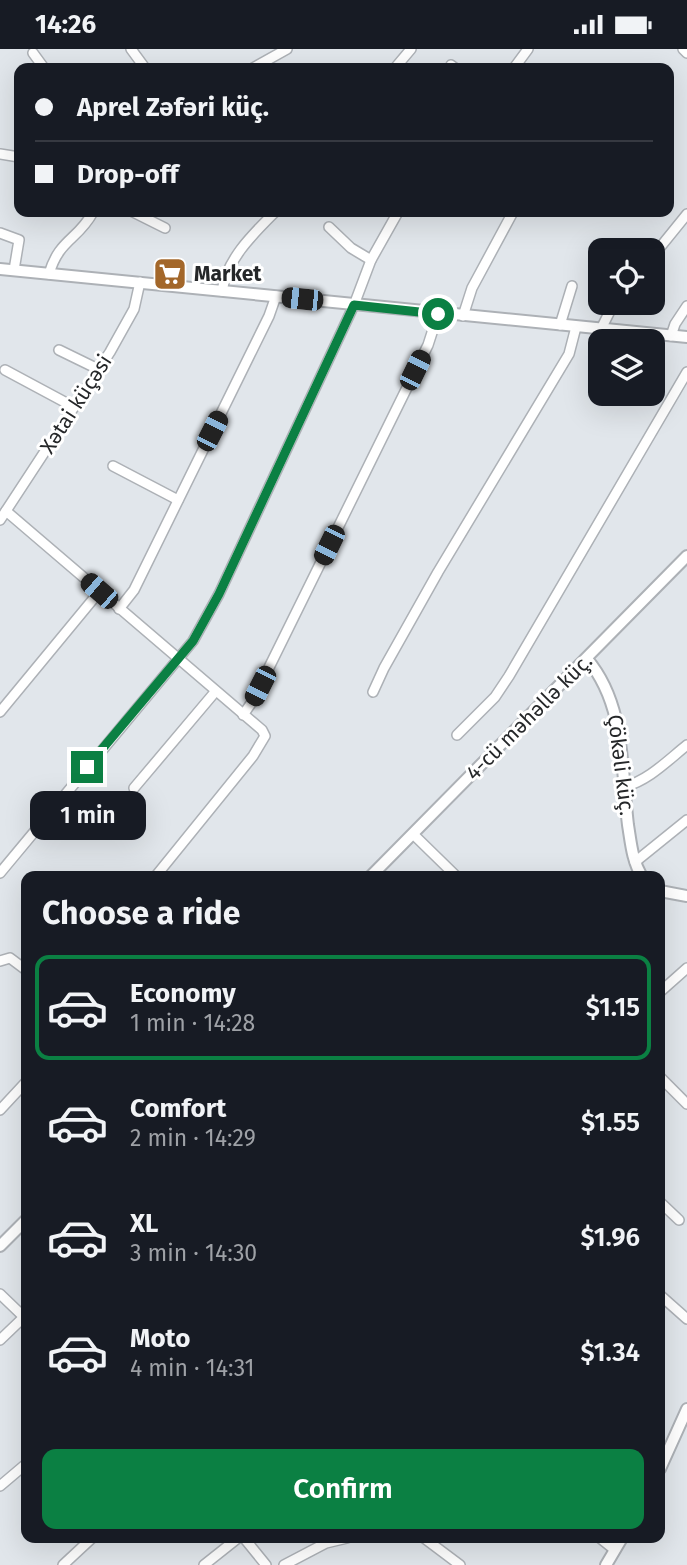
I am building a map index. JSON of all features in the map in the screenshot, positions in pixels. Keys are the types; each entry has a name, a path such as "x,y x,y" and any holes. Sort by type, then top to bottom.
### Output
{"street":[{"path":"400,63 411,49"},
{"path":"683,49 687,53"},
{"path":"262,63 284,50"},
{"path":"33,53 40,63"},
{"path":"665,241 687,214"},
{"path":"49,274 55,254 80,231 90,217"},
{"path":"143,217 165,228"},
{"path":"222,291 229,267 244,244 270,217"},
{"path":"0,873 193,641 219,594 354,305 371,260 395,217"},
{"path":"463,316 472,288 510,217"},
{"path":"329,227 351,249 371,260"},
{"path":"0,233 19,240 14,270"},
{"path":"0,269 601,329 608,315"},
{"name":"Xətai küçəsi","path":"0,520 100,370 134,309 140,282"},
{"path":"560,325 572,286"},
{"path":"119,609 134,590 269,316 276,296"},
{"path":"671,335 687,306"},
{"path":"243,715 428,345 438,314"},
{"path":"373,692 438,572 569,354 576,327"},
{"path":"665,334 687,337"},
{"path":"59,350 100,370"},
{"path":"5,370 74,407"},
{"path":"457,735 488,705 509,676 687,372"},
{"path":"113,466 178,500"},
{"path":"6,511 262,730 265,736 160,871"},
{"name":"4-cü məhəllə küç.","path":"376,871 687,556"},
{"path":"0,712 99,591"},
{"name":"Çökəli küç.","path":"587,659 604,684 616,714 635,862 639,871"},
{"path":"134,788 215,692"},
{"path":"624,787 652,774 687,745"},
{"path":"635,862 687,820"},
{"path":"413,834 451,871"},
{"path":"665,892 687,896"},
{"path":"0,961 10,958 21,966"},
{"path":"665,988 687,968"},
{"path":"665,1082 687,1104"},
{"path":"0,1110 21,1087"},
{"path":"665,1207 679,1220"},
{"path":"0,1246 21,1225"},
{"path":"0,1294 21,1314"},
{"path":"665,1299 687,1319"},
{"path":"0,1340 21,1322"},
{"path":"665,1458 687,1409"},
{"path":"665,1446 669,1449"},
{"path":"0,1486 21,1468"},
{"path":"64,1565 87,1543"},
{"path":"204,1565 232,1543"},
{"path":"248,1543 266,1565"},
{"path":"284,1565 326,1543"},
{"path":"431,1543 460,1565"},
{"path":"606,1543 615,1550"},
{"path":"606,1565 619,1543"}],"place":[{"name":"Market","path":"170,274"}],"route":[{"path":"87,767 193,641 219,594 354,305 438,314"}]}
